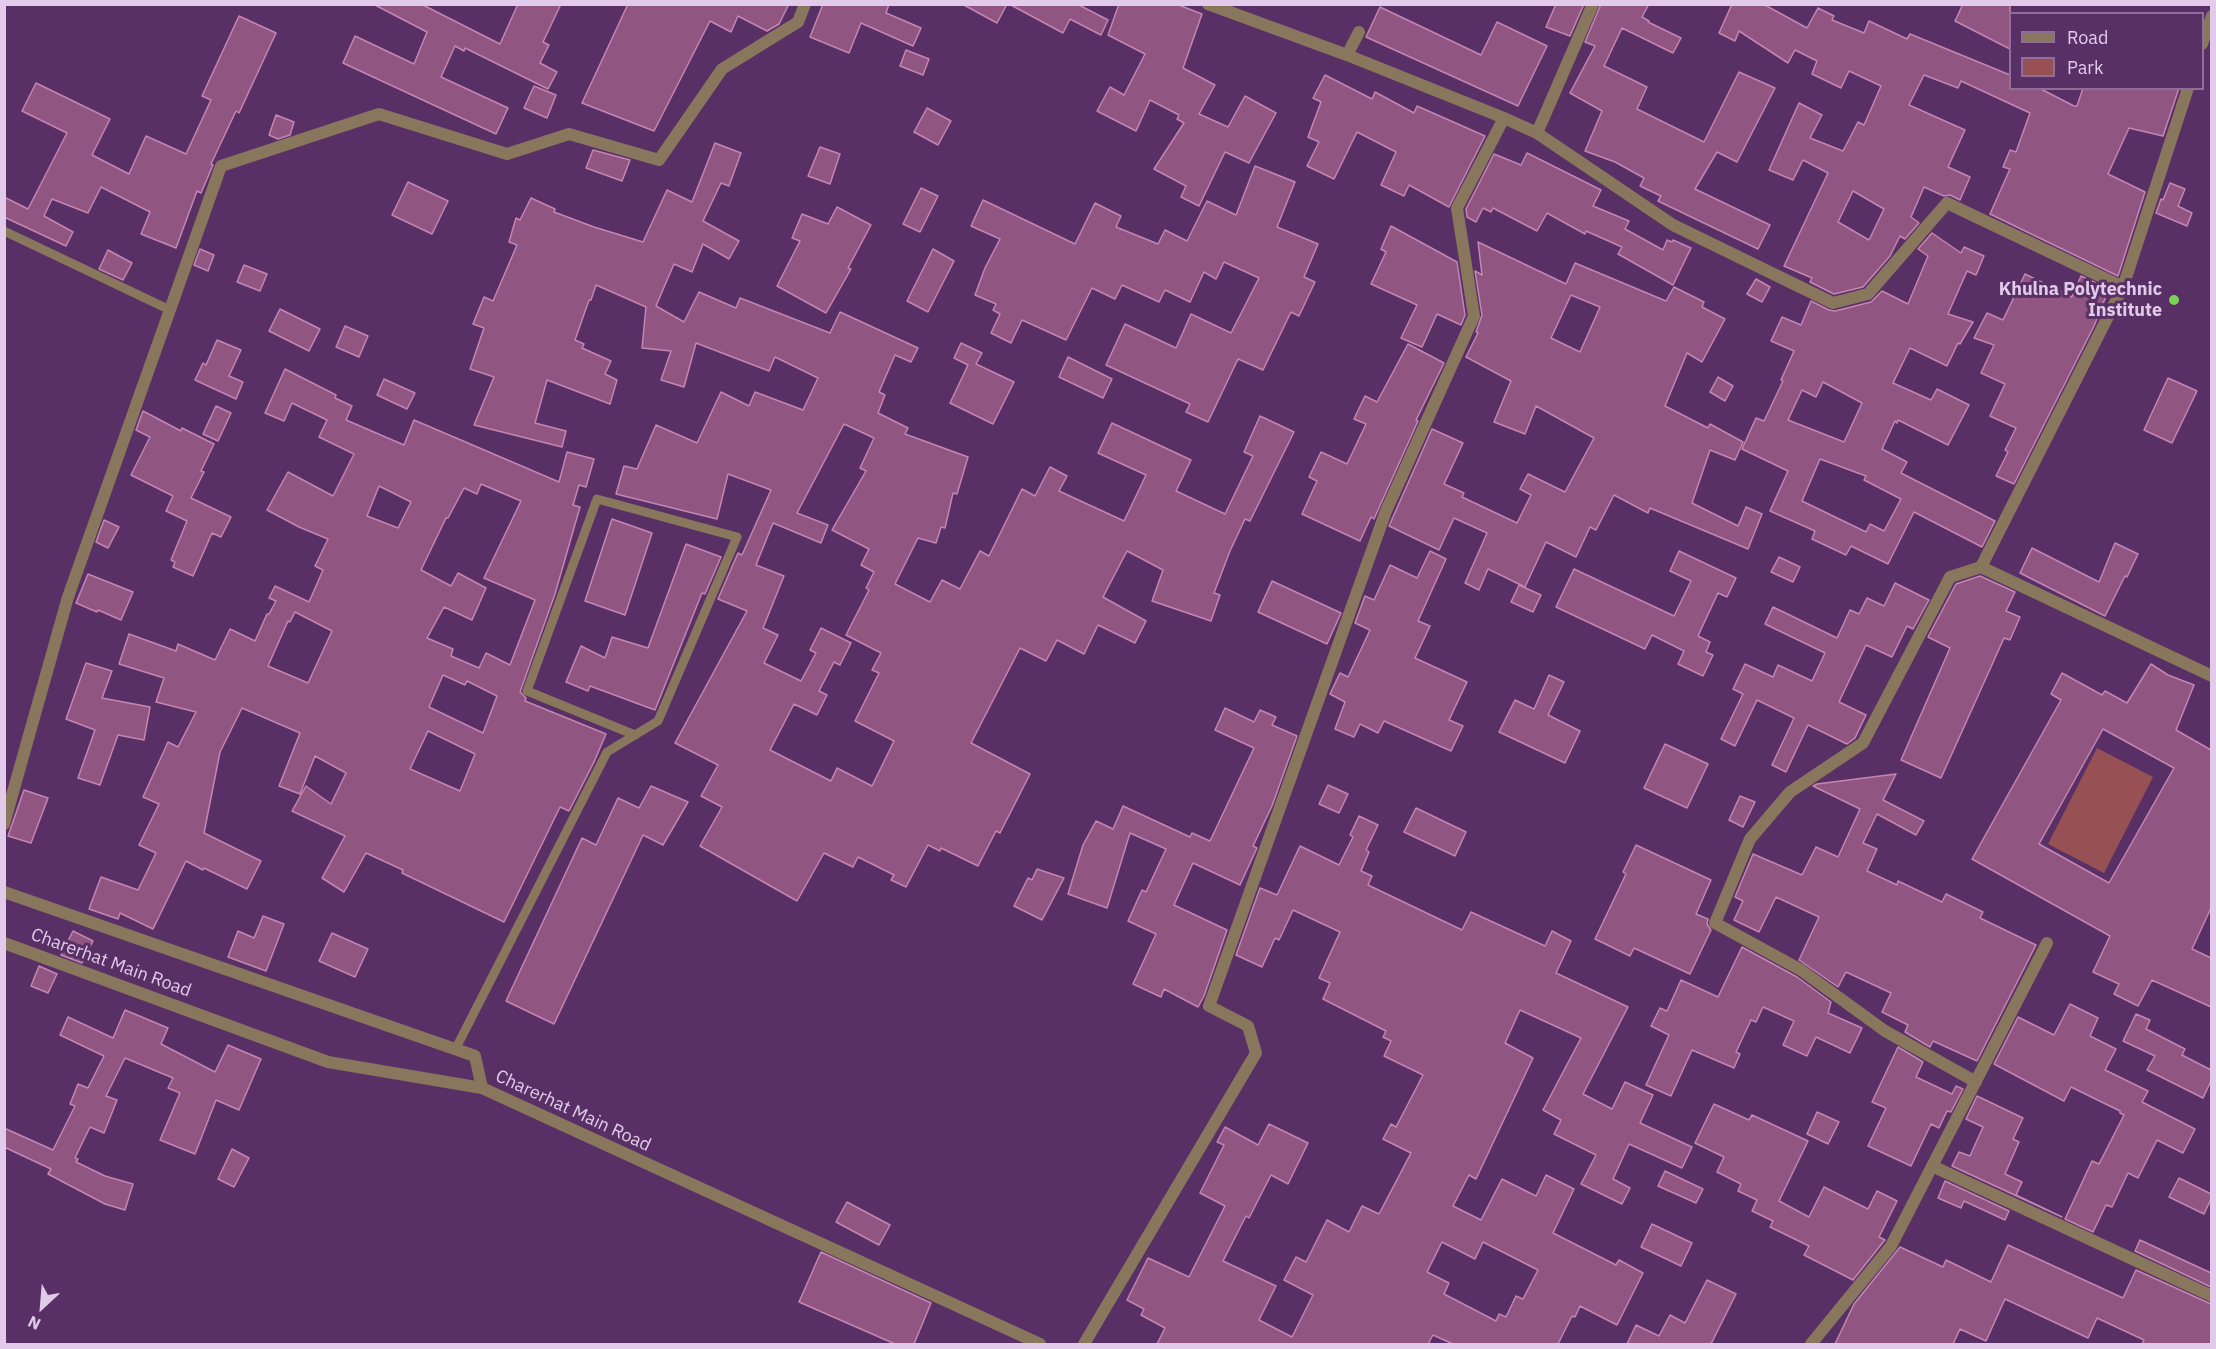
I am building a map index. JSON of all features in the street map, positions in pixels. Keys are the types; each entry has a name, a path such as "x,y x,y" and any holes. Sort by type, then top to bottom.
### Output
{"street":[{"path":"4,824 68,597 221,166 379,114 507,154 568,134 659,160 722,69 798,22 805,4"},
{"path":"1208,4 1347,55 1504,118 1537,134 1673,225 1833,303 1868,294 1947,203 2123,287"},
{"path":"1537,134 1593,4"},
{"path":"2204,38 2211,16"},
{"path":"1347,55 1359,32"},
{"path":"1981,567 2123,287 2187,90"},
{"path":"1084,1344 1256,1053 1248,1026 1209,1006 1386,512 1474,316 1457,208 1504,118"},
{"path":"1976,1082 1885,1031 1801,970 1715,923 1750,839 1790,792 1863,742 1950,577 1981,567 2211,676"},
{"path":"4,892 475,1056 482,1088"},
{"name":"Charerhat Main Road","path":"4,943 328,1062 482,1088 1040,1344"},
{"path":"1811,1344 1891,1246 2047,943"},
{"path":"1932,1166 2211,1296"}],"lane":[{"path":"4,231 170,309"},
{"path":"455,1050 607,752 635,735 658,721 737,537 597,499 527,691 635,735"}],"green space":[{"path":"2097,748 2153,777 2104,873 2048,844"}],"building":[{"path":"373,4 421,4 500,44 518,4 561,4 543,42 549,45 540,63 557,72 548,89 465,48 464,51 455,46 441,77 508,108 496,134 343,63 355,36 414,64 427,32"},
{"path":"628,4 789,4 779,24 767,31 738,16 731,32 710,21 654,131 582,103"},
{"path":"823,4 889,4 886,13 921,28 913,46 861,23 849,53 810,37"},
{"path":"962,4 1007,4 997,23"},
{"path":"1009,4 1077,4 1108,20 1101,35 1070,19 1063,33"},
{"path":"1119,4 1176,4 1202,14 1183,68 1215,85 1199,114 1228,127 1245,96 1276,113 1249,163 1225,152 1199,206 1181,197 1186,186 1154,169 1184,123 1177,119 1179,115 1150,100 1136,131 1097,111 1110,87 1124,95 1145,54 1108,35"},
{"path":"1556,4 1584,4 1570,36 1546,27"},
{"path":"1601,4 1649,4 1642,17 1681,38 1673,53 1622,28 1604,66 1647,87 1637,109 1704,142 1739,72 1775,88 1737,162 1717,152 1695,189 1770,225 1758,249 1658,201 1661,196 1640,186 1644,178 1615,162 1585,151 1602,111 1570,93 1595,46 1585,42"},
{"path":"1732,4 1763,4 1807,28 1818,8 1834,16 1832,20 1864,33 1869,21 1907,39 1910,34 2009,75 2009,90 2043,90 2074,106 2077,106 2082,90 2178,90 2163,136 2129,128 2108,174 2145,192 2118,276 1990,214 2010,169 2003,167 2010,150 2016,152 2030,113 1961,81 1958,88 1924,75 1909,105 1965,130 1948,167 1970,177 1960,200 1924,187 1911,217 1919,223 1905,239 1900,236 1890,256 1863,287 1834,294 1810,282 1812,278 1784,266 1828,173 1803,160 1793,180 1769,170 1799,103 1822,115 1810,138 1843,151 1858,122 1864,125 1881,86 1849,71 1841,88 1812,74 1817,61 1795,50 1788,63 1739,31 1735,41 1719,33","holes":["1853,191 1884,209 1869,240 1838,222"]},
{"path":"1963,4 2010,4 2009,48 1955,21"},
{"path":"1380,7 1481,55 1497,22 1547,46 1518,106 1366,37"},
{"path":"239,16 276,33 239,113 236,111 211,164 213,165 201,193 197,191 176,248 141,234 150,212 101,187 88,213 52,199 44,216 73,232 66,246 4,217 4,197 28,209 67,133 22,111 36,83 110,119 92,155 129,174 146,136 186,154 211,100 202,96"},
{"path":"906,50 929,59 923,75 900,66"},
{"path":"1325,75 1372,99 1375,92 1414,113 1417,106 1485,136 1449,207 1409,185 1404,196 1381,185 1396,152 1357,132 1334,179 1307,166 1319,142 1308,137 1321,102 1313,98"},
{"path":"534,86 556,95 547,118 524,108"},
{"path":"927,108 951,121 938,145 914,132"},
{"path":"276,115 294,122 290,135 278,139 269,135"},
{"path":"715,143 741,153 729,186 721,183 703,221 739,241 729,259 703,244 692,272 674,264 656,306 684,322 699,292 736,308 740,298 830,333 840,312 918,348 911,362 895,355 879,392 885,395 878,413 908,428 905,434 968,457 957,494 953,493 945,528 941,527 936,543 918,538 895,584 930,602 942,580 960,589 980,551 989,556 1022,489 1035,496 1050,467 1067,476 1059,491 1124,521 1146,475 1098,453 1112,423 1191,460 1176,491 1225,514 1253,456 1244,452 1260,416 1294,432 1250,521 1245,519 1230,551 1214,593 1220,595 1211,621 1152,601 1163,570 1127,551 1103,597 1146,621 1135,643 1098,625 1084,654 1057,640 1046,661 1020,648 971,743 1030,774 1000,833 996,831 978,866 941,848 940,851 928,845 906,887 891,880 894,875 858,857 853,867 824,853 797,901 700,846 722,807 701,796 718,765 675,743 747,611 718,599 738,553 742,555 771,490 728,474 717,519 616,494 624,466 637,469 656,425 697,443 721,392 749,406 755,392 803,410 818,378 775,357 769,371 696,343 684,387 661,380 671,351 642,348 646,307 596,285 575,340 584,344 582,348 611,361 605,374 617,380 610,404 547,380 535,423 566,431 562,447 474,425 494,377 470,369 484,328 473,324 484,297 493,301 517,245 509,242 516,218 520,220 531,198 555,209 554,212 643,242 667,190 692,202","holes":["844,424 874,438 860,468 866,471 832,530 869,549 861,565 874,572 866,588 869,590 846,635 881,653 872,670 879,673 855,721 894,741 872,786 837,768 831,781 770,750 794,704 817,715 827,695 819,691 834,662 840,665 851,643 821,628 810,650 816,653 801,681 764,663 778,635 763,628 784,576 756,565 773,523 821,543 828,525 797,513"]},
{"path":"820,147 840,154 830,184 808,176"},
{"path":"593,150 630,160 622,181 586,168"},
{"path":"1527,153 1601,190 1593,206 1629,221 1625,229 1663,250 1667,240 1672,242 1673,240 1691,248 1673,285 1618,254 1622,247 1586,231 1585,234 1547,213 1537,231 1493,208 1491,212 1483,208 1476,222 1467,217 1466,209 1494,154 1521,165"},
{"path":"1255,166 1295,182 1277,227 1318,244 1304,277 1315,282 1299,316 1291,312 1263,370 1238,359 1208,422 1186,412 1190,404 1106,365 1125,324 1176,348 1191,314 1231,333 1259,278 1224,262 1216,279 1204,272 1190,302 1165,290 1159,302 1122,285 1115,299 1092,288 1066,340 1022,320 1011,343 991,333 1000,314 993,310 996,304 975,295 985,268 1000,239 971,226 983,200 1075,244 1095,203 1121,216 1116,227 1158,244 1165,230 1187,241 1207,201 1236,215"},
{"path":"408,182 448,201 432,234 392,215"},
{"path":"2170,183 2185,189 2178,206 2192,213 2187,226 2156,213"},
{"path":"921,188 938,196 920,232 903,224"},
{"path":"837,207 871,225 848,268 851,269 826,313 777,286 800,241 792,238 802,214 828,224"},
{"path":"1391,226 1457,262 1465,315 1461,325 1437,314 1422,347 1401,338 1417,305 1371,284 1386,252 1381,249"},
{"path":"1932,233 1961,253 1964,247 1984,256 1976,275 1967,271 1948,314 1973,322 1960,344 1958,343 1947,366 1910,348 1893,383 1931,400 1937,389 1969,405 1948,445 1898,420 1897,423 1895,421 1882,449 1907,462 1901,473 1995,521 1982,547 1914,512 1888,564 1851,546 1846,555 1812,539 1815,531 1770,511 1788,471 1742,449 1756,418 1764,421 1794,351 1771,341 1782,317 1801,325 1811,301 1835,311 1871,302 1882,291 1908,304 1928,256 1918,249","holes":["1823,382 1862,403 1844,442 1788,420 1802,390 1816,397","1820,459 1866,476 1864,480 1901,499 1884,531 1870,524 1866,532 1802,501"]},
{"path":"1478,242 1566,284 1575,263 1666,301 1674,287 1704,302 1702,307 1725,319 1702,362 1687,353 1665,406 1708,428 1710,424 1743,442 1735,460 1710,450 1692,503 1738,526 1746,507 1762,514 1748,549 1650,508 1648,513 1614,495 1596,530 1590,527 1576,557 1546,542 1525,587 1488,569 1479,590 1465,583 1487,533 1454,518 1439,550 1389,526 1432,429 1463,443 1444,484 1464,493 1462,497 1517,523 1531,495 1520,489 1528,474 1565,492 1594,438 1536,406 1525,434 1494,422 1511,381 1466,357 1478,333 1476,332 1482,315 1475,271 1482,275","holes":["1571,295 1600,307 1580,352 1551,338"]},
{"path":"200,249 214,255 208,271 194,265"},
{"path":"933,249 954,261 928,312 907,301"},
{"path":"108,250 132,263 123,280 99,269"},
{"path":"244,265 267,274 260,291 237,282"},
{"path":"2025,274 2072,297 2081,276 2109,289 2094,326 2014,484 1996,476 2008,452 2005,450 2016,428 1990,416 2005,384 1981,373 1994,345 1974,338 1987,313 2003,320"},
{"path":"1756,279 1770,287 1762,302 1747,294"},
{"path":"280,309 320,329 309,351 269,331"},
{"path":"345,326 368,336 359,357 336,347"},
{"path":"217,340 241,350 229,376 243,382 236,399 195,380 203,363 206,365"},
{"path":"961,343 982,353 976,364 1014,382 993,424 950,403 968,365 954,358"},
{"path":"1408,344 1444,363 1416,420 1418,421 1374,519 1371,517 1360,541 1302,514 1317,481 1309,477 1321,452 1347,464 1366,424 1354,419 1365,396 1377,402"},
{"path":"1068,357 1112,379 1103,398 1059,377"},
{"path":"285,369 336,395 335,398 352,406 346,420 404,445 414,420 559,482 567,452 594,459 586,487 579,485 573,505 580,507 555,594 520,692 526,698 525,701 606,734 569,811 560,807 504,922 366,853 344,892 322,878 345,836 292,811 306,786 331,804 346,773 315,756 300,794 279,786 300,733 242,708 220,752 204,833 261,861 247,889 186,861 153,929 120,913 118,919 89,909 101,877 138,890 156,853 139,845 159,804 143,797 168,742 178,747 196,712 156,702 164,678 119,664 129,634 176,651 178,644 215,660 230,629 255,641 267,614 276,601 269,598 275,586 309,602 323,570 315,566 328,539 267,510 288,472 333,496 354,454 319,437 327,420 292,403 284,421 265,413","holes":["481,484 521,501 484,578 535,600 510,665 486,653 479,668 451,656 453,649 427,638 444,607 472,620 486,588 458,573 451,586 421,570 446,518 464,488 477,494","379,486 411,502 398,528 367,516","295,612 332,631 308,683 268,666 288,621 290,622","443,675 465,685 467,681 497,696 483,733 429,707","428,731 475,754 460,791 410,769"]},
{"path":"1718,377 1733,386 1725,401 1710,392"},
{"path":"2168,378 2197,391 2172,443 2144,430"},
{"path":"384,379 415,393 407,409 377,395"},
{"path":"216,406 231,413 218,441 203,434"},
{"path":"143,411 181,431 182,428 214,444 191,498 231,517 221,537 212,533 193,576 173,567 175,562 171,560 187,521 166,511 173,496 131,475 150,437 136,430"},
{"path":"612,519 652,533 625,615 585,601"},
{"path":"104,520 119,527 108,548 96,542"},
{"path":"2115,543 2138,554 2105,616 2020,573 2032,548 2099,582"},
{"path":"686,544 721,557 705,594 702,593 655,710 590,686 588,691 566,682 581,646 605,658 612,637 648,648"},
{"path":"1430,551 1446,559 1418,621 1430,626 1415,658 1467,682 1449,720 1463,726 1451,751 1384,721 1378,733 1360,724 1354,737 1335,729 1345,702 1330,694 1340,673 1348,677 1370,630 1355,623 1365,596 1374,600 1390,565 1417,578"},
{"path":"1679,551 1736,578 1727,597 1718,593 1698,636 1710,642 1706,652 1713,655 1703,676 1678,664 1684,651 1652,635 1645,649 1556,607 1574,569 1674,616 1691,581 1670,571"},
{"path":"1779,557 1800,567 1793,582 1771,572"},
{"path":"88,574 133,592 121,620 76,603"},
{"path":"1980,576 2015,592 2006,611 2020,617 2010,640 2004,638 1941,778 1901,760 1950,648 1928,637 1956,584"},
{"path":"1272,581 1341,613 1327,644 1258,612"},
{"path":"1895,583 1929,600 1913,629 1907,626 1892,657 1866,645 1839,702 1866,715 1855,738 1847,744 1808,725 1786,772 1772,765 1794,718 1757,700 1735,746 1721,739 1743,694 1733,689 1745,664 1773,677 1778,665 1812,681 1825,653 1765,624 1773,607 1837,638 1850,610 1859,614 1867,598 1884,606"},
{"path":"1519,585 1541,595 1533,612 1511,602"},
{"path":"86,663 112,671 102,698 150,707 144,740 118,735 100,785 78,778 95,730 66,719"},
{"path":"2151,664 2168,675 2194,685 2176,730 2211,750 2211,908 2192,949 2211,958 2211,1007 2152,980 2138,1006 2114,994 2119,984 2093,972 2110,936 1972,859 2061,700 2051,694 2062,673 2102,695 2105,691 2127,703","holes":["2103,729 2174,768 2109,883 2039,844"]},
{"path":"1549,675 1564,682 1548,715 1580,731 1565,763 1499,732 1515,700 1534,709"},
{"path":"1225,708 1254,722 1260,710 1276,717 1272,725 1297,736 1272,806 1253,846 1257,848 1240,885 1193,863 1174,905 1227,930 1198,1007 1164,989 1161,997 1133,984 1156,934 1128,921 1142,890 1146,892 1166,849 1130,833 1107,908 1068,894 1083,845 1096,821 1113,829 1123,806 1190,837 1192,833 1210,841 1254,748 1215,730"},
{"path":"1665,744 1708,764 1687,808 1644,788"},
{"path":"1896,774 1883,800 1924,821 1916,835 1877,814 1863,843 1877,849 1867,871 1897,885 1898,881 1942,902 1946,894 1983,912 1980,918 2036,945 1977,1061 1933,1041 1930,1047 1905,1032 1908,1025 1882,1012 1891,993 1846,972 1838,987 1799,960 1819,917 1776,897 1759,932 1734,920 1743,901 1735,897 1753,854 1802,875 1816,847 1838,857 1860,809 1813,786"},
{"path":"1328,785 1348,794 1339,813 1319,804"},
{"path":"651,786 688,802 663,845 643,835 554,1024 506,1001 582,838 596,845 618,798 639,808"},
{"path":"24,790 48,798 31,843 8,836"},
{"path":"1740,796 1755,802 1743,827 1729,820"},
{"path":"1416,808 1466,832 1455,856 1404,832"},
{"path":"1359,816 1378,825 1366,850 1369,852 1361,871 1372,876 1368,885 1462,930 1471,912 1545,946 1552,931 1571,941 1556,973 1628,1007 1583,1094 1612,1109 1625,1082 1653,1095 1640,1123 1692,1147 1682,1168 1629,1144 1613,1179 1630,1188 1622,1204 1581,1184 1596,1155 1554,1134 1561,1120 1543,1110 1581,1038 1520,1010 1505,1043 1533,1058 1476,1179 1469,1175 1453,1206 1481,1220 1502,1179 1536,1196 1546,1175 1574,1189 1553,1233 1616,1265 1619,1260 1643,1273 1617,1325 1580,1306 1575,1317 1572,1316 1558,1344 1453,1344 1433,1335 1428,1344 1157,1344 1165,1328 1141,1315 1144,1309 1127,1300 1148,1258 1189,1277 1225,1206 1200,1193 1224,1145 1217,1142 1225,1127 1258,1145 1269,1124 1308,1143 1288,1184 1271,1175 1249,1218 1246,1216 1223,1261 1276,1286 1259,1320 1292,1337 1313,1295 1284,1280 1296,1257 1306,1262 1327,1220 1349,1232 1362,1206 1379,1214 1411,1153 1383,1139 1391,1124 1396,1127 1423,1075 1384,1056 1391,1041 1383,1037 1386,1031 1323,999 1330,983 1319,978 1340,932 1293,910 1279,940 1275,938 1262,967 1236,955 1260,888 1277,895 1300,846 1339,865 1353,837 1350,835","holes":["1442,1242 1475,1259 1483,1242 1538,1270 1523,1299 1516,1296 1506,1317 1499,1314 1496,1321 1444,1294 1449,1283 1427,1272"]},
{"path":"1636,845 1711,880 1696,914 1708,919 1707,924 1711,930 1690,974 1634,948 1630,956 1595,939 1626,874 1623,872"},
{"path":"1037,869 1064,878 1042,920 1014,906 1028,878 1032,880"},
{"path":"263,916 284,924 266,971 228,957 238,931 254,938"},
{"path":"73,931 93,941 82,963 61,955"},
{"path":"332,933 368,949 355,977 319,961"},
{"path":"1742,947 1797,977 1831,1002 1828,1013 1862,1028 1850,1053 1816,1037 1807,1056 1783,1045 1794,1021 1763,1007 1756,1022 1751,1020 1736,1052 1740,1054 1734,1068 1692,1050 1671,1096 1646,1085 1669,1035 1651,1026 1660,1008 1667,1011 1681,980 1718,997"},
{"path":"39,966 57,974 48,993 31,986"},
{"path":"2070,1004 2098,1018 2090,1036 2116,1049 2105,1070 2148,1091 2142,1102 2195,1129 2183,1153 2157,1140 2138,1178 2128,1173 2112,1207 2106,1205 2093,1232 2065,1219 2092,1161 2099,1164 2124,1115 2071,1087 2064,1101 1994,1064 2018,1017 2054,1035"},
{"path":"125,1010 168,1028 161,1044 215,1072 228,1045 261,1059 239,1110 216,1100 195,1154 160,1140 180,1093 168,1088 173,1078 125,1058 106,1096 117,1100 104,1133 90,1127 75,1158 78,1159 76,1162 105,1176 133,1184 125,1210 105,1204 48,1174 51,1169 4,1147 4,1128 53,1150 75,1106 70,1104 78,1084 88,1088 104,1056 60,1035 68,1017 113,1038"},
{"path":"2136,1014 2150,1020 2146,1029 2185,1049 2182,1055 2211,1070 2211,1081 2203,1098 2147,1070 2155,1056 2123,1041"},
{"path":"1898,1047 1923,1062 1916,1077 1952,1094 1956,1086 1963,1089 1951,1112 1947,1111 1939,1128 1931,1124 1911,1166 1868,1146 1886,1108 1872,1102"},
{"path":"1977,1096 2023,1118 2013,1139 2019,1142 2005,1174 2022,1182 2016,1195 2062,1217 1952,1166 1959,1152 1970,1156 1983,1127 1966,1119"},
{"path":"1714,1104 1749,1120 1752,1115 1808,1141 1779,1201 1809,1217 1824,1187 1868,1209 1877,1191 1897,1201 1879,1237 1885,1240 1853,1280 1804,1255 1809,1246 1770,1227 1773,1221 1752,1211 1757,1200 1738,1191 1741,1184 1717,1172 1724,1157 1695,1143"},
{"path":"1817,1112 1839,1122 1828,1144 1807,1134"},
{"path":"232,1149 249,1158 234,1187 218,1179"},
{"path":"1665,1171 1703,1189 1696,1203 1658,1186"},
{"path":"2179,1178 2211,1194 2204,1214 2169,1197"},
{"path":"1945,1181 2009,1211 2005,1220 1964,1201 1961,1208 1938,1198"},
{"path":"847,1202 890,1225 879,1245 836,1222"},
{"path":"1652,1224 1692,1243 1681,1266 1641,1247"},
{"path":"2140,1240 2211,1273 2211,1287 2135,1251"},
{"path":"2008,1245 2123,1298 2136,1270 2211,1304 2211,1344 2142,1344 2144,1340 2097,1318 2088,1338 2005,1299 1986,1341 1960,1329 1953,1344 1835,1344 1854,1304 1900,1247 1943,1267 1946,1260 1991,1282"},
{"path":"821,1252 931,1303 914,1344 895,1344 799,1302"},
{"path":"1707,1280 1736,1294 1711,1344 1627,1344 1636,1325 1659,1336 1670,1315 1685,1323"}],"place":[{"name":"Khulna Polytechnic Institute","path":"2174,300"}]}
